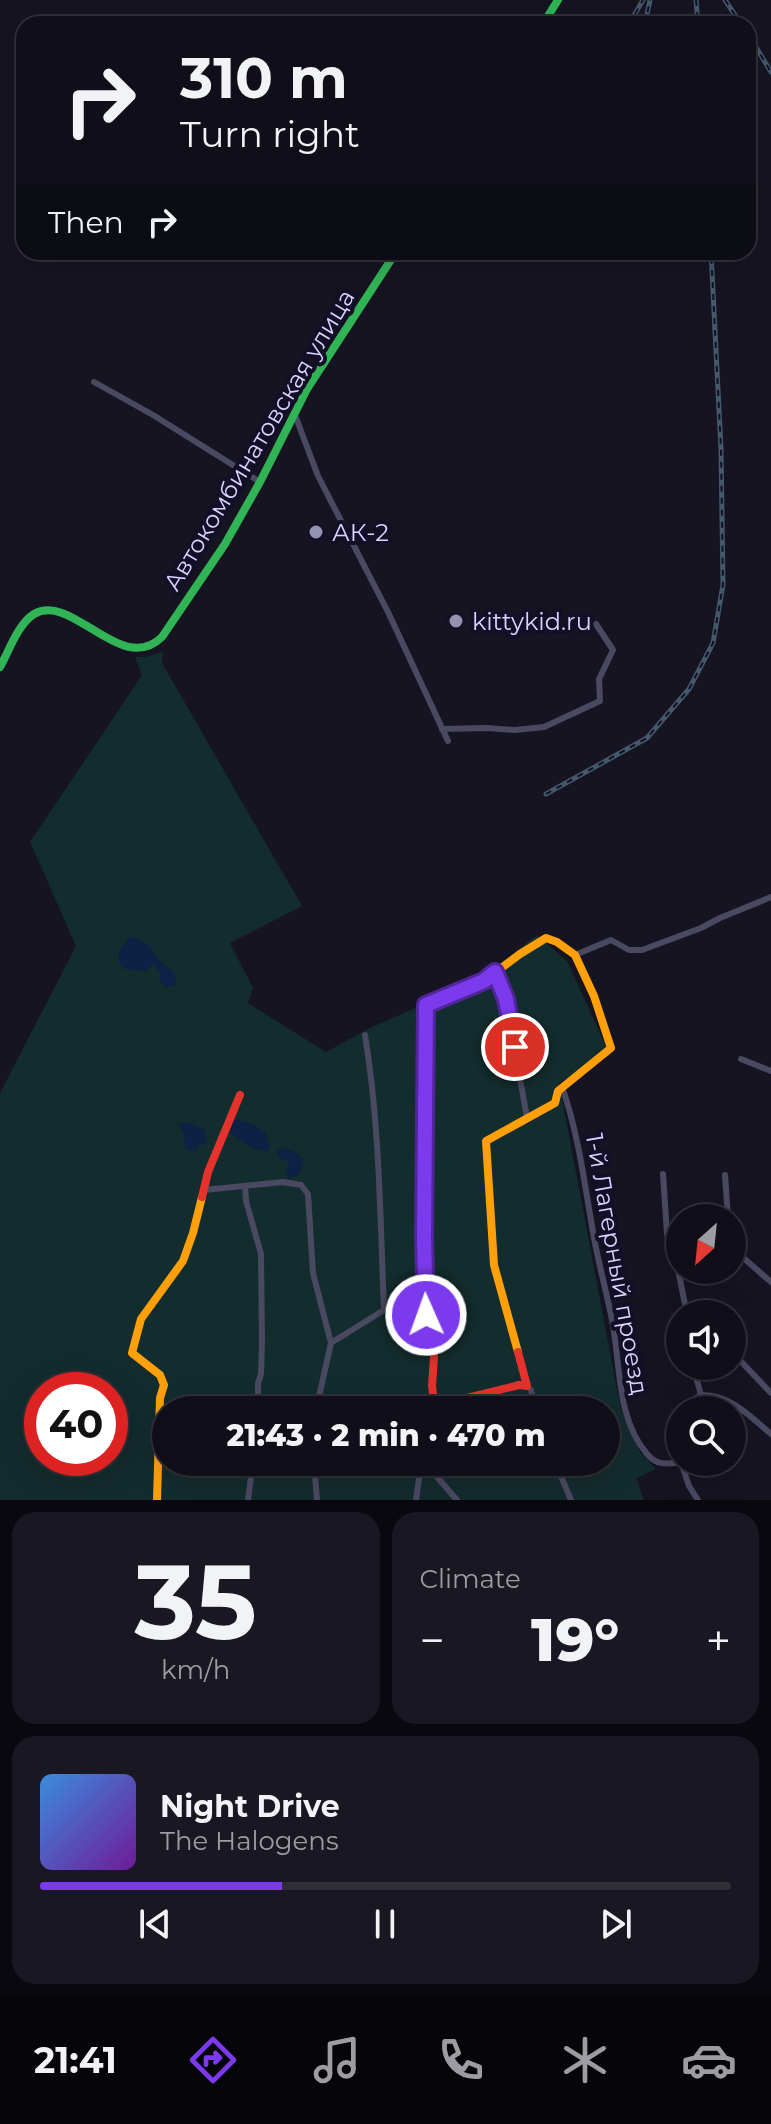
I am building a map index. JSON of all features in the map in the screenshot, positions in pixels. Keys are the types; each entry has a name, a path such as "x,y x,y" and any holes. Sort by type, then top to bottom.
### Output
{"street":[{"name":"Автокомбинатовская улица","path":"0,667 27,621 35,612 46,610 60,613 129,647 146,648 156,643 225,544 307,389 391,260"},
{"path":"94,382 260,482"},
{"path":"295,415 318,476 388,612 448,741"},
{"path":"442,729 515,730 544,727 600,701 599,679 613,650 596,624"},
{"path":"575,955 611,940 629,950 642,950 771,897"},
{"path":"434,1396 434,1357 426,1315 424,1237 426,1005 484,981 546,938 575,955 594,996 611,1048 562,1087 555,1103 486,1141 494,1265 531,1396"},
{"path":"495,972 506,999 527,1118"},
{"path":"331,1343 384,1310 381,1195 373,1086 365,1035"},
{"path":"741,1059 771,1071"},
{"name":"1-й Лагерный проезд","path":"562,1087 578,1141 613,1324 623,1405 638,1440 649,1456 666,1465"},
{"path":"157,1500 160,1398 164,1385 160,1375 132,1353 141,1319 183,1261 208,1172 240,1095"},
{"path":"663,1174 667,1234 684,1300"},
{"path":"725,1175 727,1204"},
{"path":"204,1190 283,1182 301,1185 308,1194 313,1273 331,1343 319,1396"},
{"path":"245,1186 246,1201 261,1254 262,1342 258,1396"},
{"path":"746,1260 771,1282"},
{"path":"746,1367 771,1393"},
{"path":"697,1380 701,1395 726,1399 770,1431"},
{"path":"475,1396 519,1385 529,1388"},
{"path":"248,1500 251,1476"},
{"path":"315,1476 317,1500"},
{"path":"416,1500 420,1476"},
{"path":"436,1476 457,1500"},
{"path":"561,1476 571,1500"},
{"path":"686,1476 698,1500"}],"green space":[{"path":"163,652 162,663 302,906 230,943 253,988 248,1003 326,1052 368,1029 480,979 537,935 567,961 610,1055 559,1083 618,1396 152,1396 152,1476 620,1476 620,1405 640,1452 656,1469 636,1478 644,1500 0,1500 0,1093 76,946 30,842 142,675 135,657"}],"water":[{"path":"130,936 149,945 159,960 173,971 175,986 166,987 159,980 161,973 153,964 146,971 124,969 119,963 119,952"},
{"path":"231,1121 253,1124 266,1133 270,1145 267,1151 252,1147 230,1133"},
{"path":"188,1122 205,1130 207,1143 199,1145 195,1152 185,1148 184,1135 178,1123"},
{"path":"281,1148 303,1158 300,1171 294,1177 286,1174 289,1162 281,1159 276,1152"}],"railway":[{"path":"634,16 643,0"},
{"path":"647,16 650,0"},
{"path":"696,0 697,16"},
{"path":"725,0 736,16"},
{"path":"756,47 771,72"},
{"path":"546,794 647,738 689,689 713,643 723,585 721,449 711,260"}],"traffic: fast":[{"path":"548,16 558,0"},
{"path":"0,667 28,618 49,610 65,614 114,642 130,647 146,647 162,637 225,544 307,389 391,260"}],"traffic: slow":[{"path":"426,1006 484,981 546,938 575,955 594,996 611,1048 558,1091 555,1103 486,1141 494,1265 518,1352"},
{"path":"157,1500 160,1398 164,1385 160,1375 132,1353 141,1319 183,1261 202,1197"}],"traffic: jam":[{"path":"426,1006 424,1237 426,1315 434,1357 433,1396"},
{"path":"202,1197 208,1172 240,1095"},
{"path":"475,1396 519,1385 527,1386 518,1352"}],"place":[{"name":"АК-2","path":"316,532"},
{"name":"kittykid.ru","path":"456,621"}],"route":[{"path":"426,1315 426,1005 484,981 495,972 506,999 515,1047"}]}
